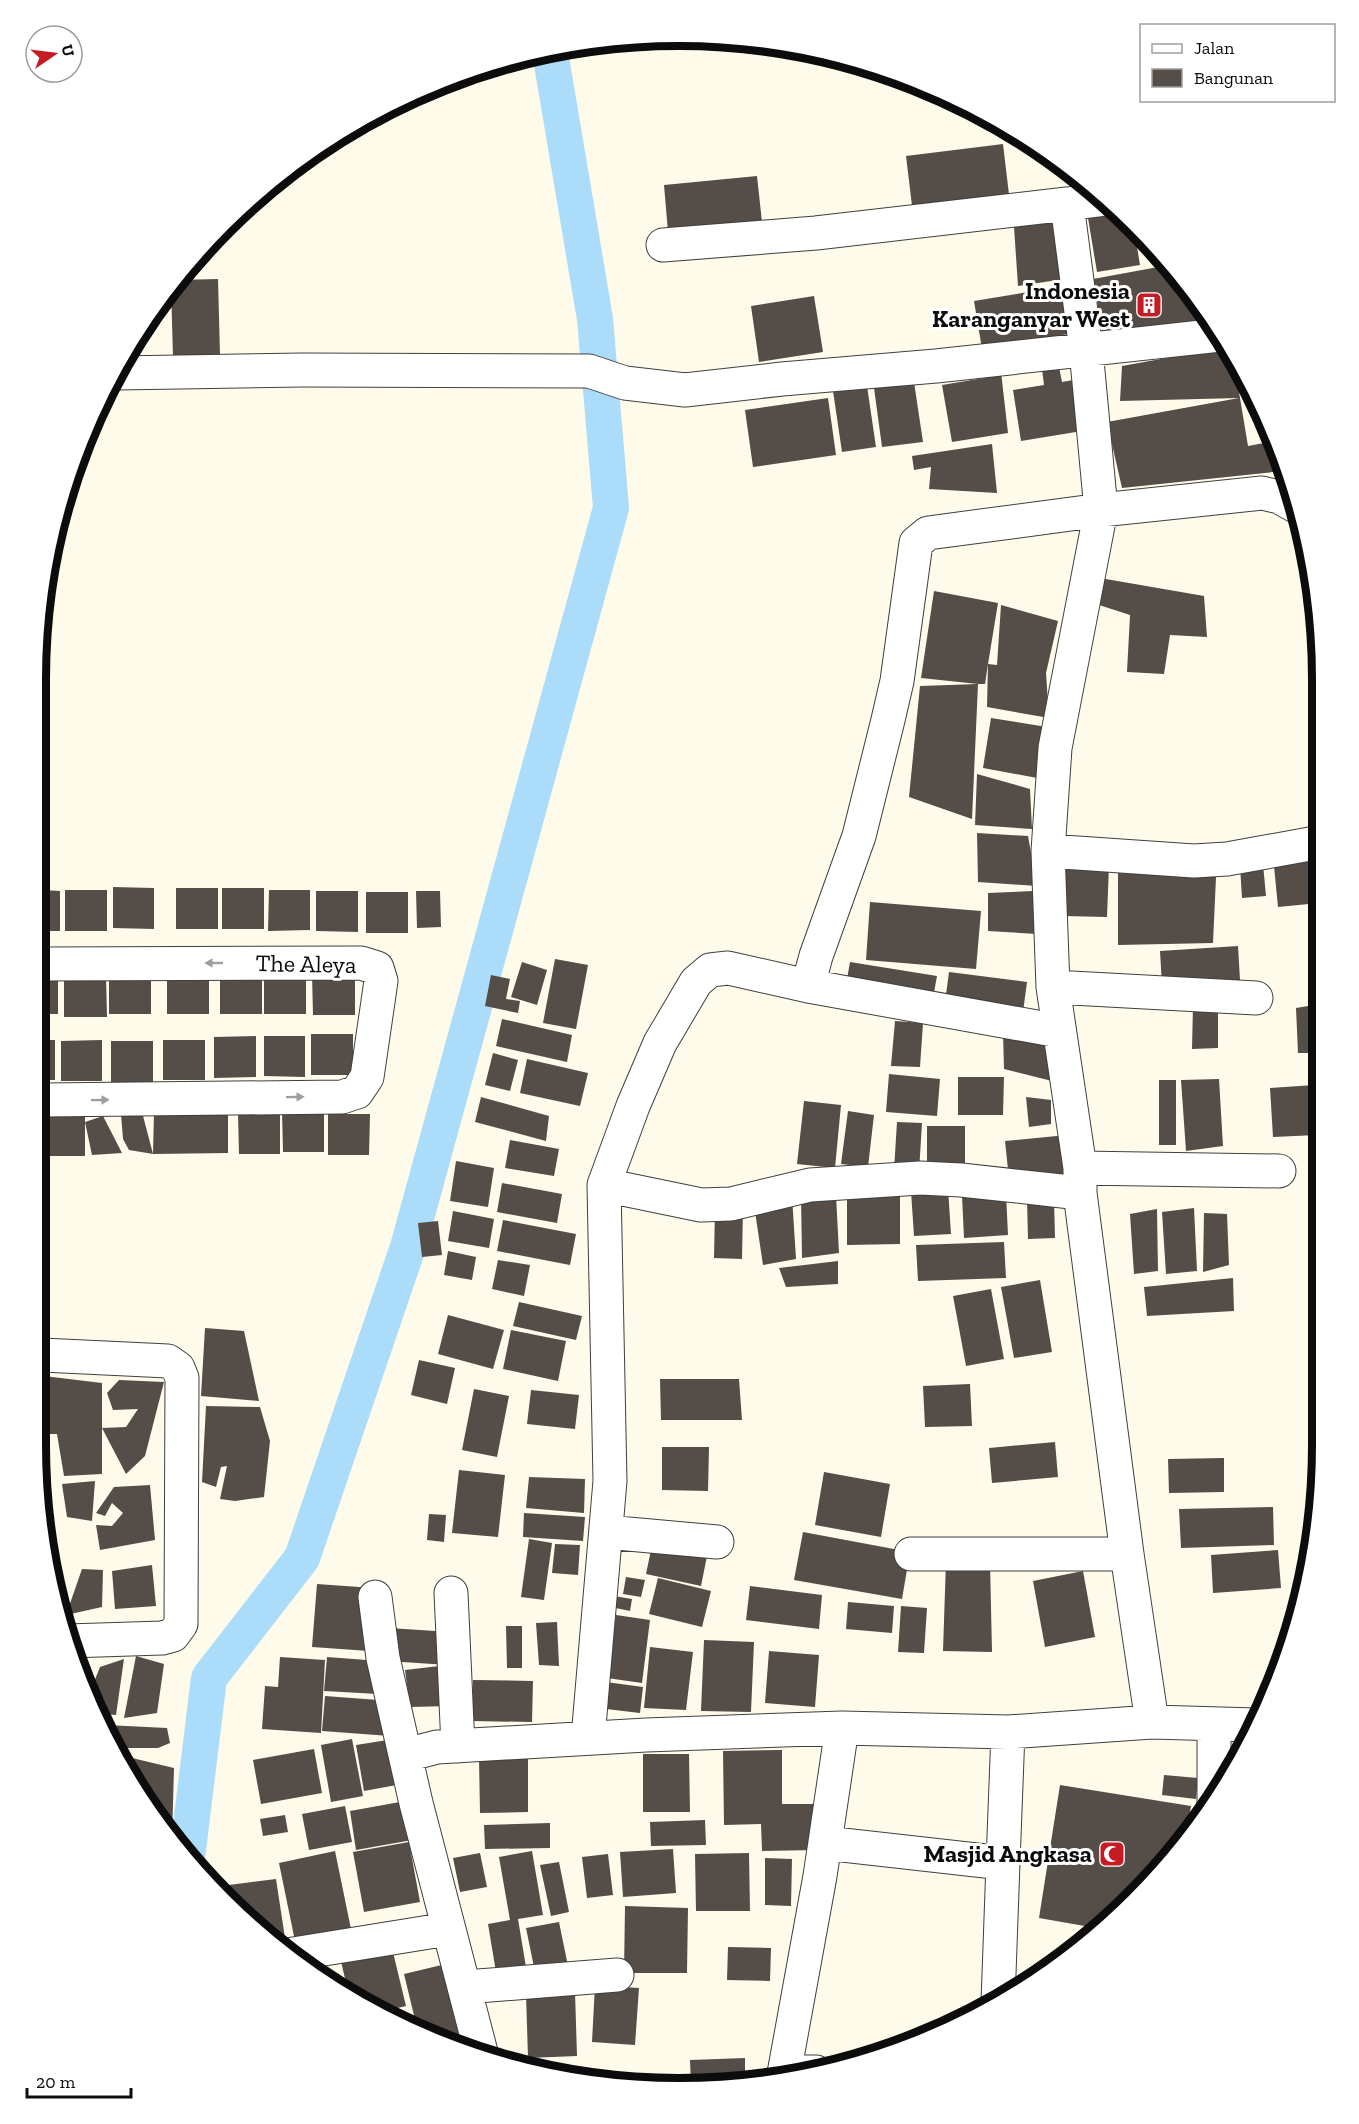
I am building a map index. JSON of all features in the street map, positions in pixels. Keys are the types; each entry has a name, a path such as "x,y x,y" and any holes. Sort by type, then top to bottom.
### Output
{"street":[{"path":"663,245 816,233 1093,201"},
{"path":"1067,204 1086,350 1101,510 1055,748 1048,851 1053,987 1127,1554 1152,1722"},
{"path":"126,373 302,370 589,372 625,383 685,390 1211,336"},
{"path":"808,986 816,956 859,836 888,720 897,681 916,543 928,533 1101,510 1262,493 1287,501"},
{"path":"1048,851 1194,861 1227,859 1312,844"},
{"name":"The Aleya","path":"46,964 361,963 377,968 381,981 367,1077 357,1092 342,1097 46,1100"},
{"path":"588,1738 610,1481 604,1185 633,1106 660,1043 696,982 710,970 728,968 808,986 1059,1031"},
{"path":"1053,987 1257,998"},
{"path":"604,1185 701,1205 731,1204 810,1185 920,1178 1080,1180 1279,1171"},
{"path":"46,1355 168,1361 178,1368 182,1378 181,1624 173,1635 162,1638 78,1642"},
{"path":"606,1532 717,1542"},
{"path":"911,1554 1127,1554"},
{"path":"451,1593 458,1746"},
{"path":"375,1598 383,1658 416,1803 479,2045"},
{"path":"406,1755 437,1747 646,1735 842,1728 1008,1732 1152,1722 1247,1725"},
{"path":"1214,1724 1214,1783"},
{"path":"795,2066 842,1728"},
{"path":"998,1992 1008,1732"},
{"path":"825,1843 1003,1863"},
{"path":"302,1953 448,1929"},
{"path":"465,1987 616,1975"}],"building":[{"path":"1003,144 1010,203 913,214 906,156"},
{"path":"757,176 762,222 668,232 664,185"},
{"path":"1108,214 1136,242 1140,265 1097,272 1088,218"},
{"path":"1064,219 1071,278 1018,286 1014,227"},
{"name":"Indonesia Karanganyar West","path":"1159,267 1203,323 1104,340 1093,279"},
{"path":"218,279 220,355 173,357 171,302 189,280"},
{"path":"1070,285 1078,333 1062,335 1064,346 982,349 974,301"},
{"path":"814,296 823,352 759,362 751,306"},
{"path":"1219,348 1237,381 1248,446 1266,443 1277,472 1122,488 1107,422 1239,398 1120,401 1122,366"},
{"path":"1059,367 1062,382 1079,379 1088,430 1021,441 1013,390 1044,385 1042,369"},
{"path":"1001,372 1008,433 952,442 942,385 984,378"},
{"path":"914,382 923,442 882,447 874,388"},
{"path":"867,386 876,447 842,452 833,391"},
{"path":"828,398 836,455 753,467 745,410"},
{"path":"992,444 997,493 929,489 931,467 914,470 912,456"},
{"path":"1100,578 1204,596 1207,637 1170,635 1164,674 1127,672 1130,615 1096,604"},
{"path":"934,591 998,603 985,684 921,678"},
{"path":"1001,605 1058,621 1046,673 1049,718 987,707 988,664 997,665"},
{"path":"978,684 972,819 909,797 920,686"},
{"path":"991,718 1047,727 1048,780 983,768"},
{"path":"977,774 1030,789 1032,829 975,825"},
{"path":"977,833 1028,836 1037,886 978,882"},
{"path":"1312,852 1312,904 1278,907 1273,856"},
{"path":"1065,864 1109,865 1107,917 1063,916"},
{"path":"1263,864 1266,896 1242,898 1240,866"},
{"path":"1118,873 1216,877 1213,943 1118,945"},
{"path":"113,887 154,888 154,929 113,928"},
{"path":"176,888 218,888 218,929 176,929"},
{"path":"222,888 264,888 264,929 222,929"},
{"path":"46,890 60,891 60,931 46,931"},
{"path":"65,890 107,890 107,931 65,931"},
{"path":"269,890 310,890 310,930 268,931"},
{"path":"316,891 358,891 358,932 316,931"},
{"path":"416,891 440,891 441,927 417,928"},
{"path":"1034,891 1037,934 988,931 988,893"},
{"path":"366,892 408,892 408,933 366,933"},
{"path":"870,902 981,911 976,969 866,960"},
{"path":"1238,946 1240,980 1162,985 1160,951"},
{"path":"555,959 588,965 576,1029 543,1023"},
{"path":"522,962 547,970 537,1005 511,997"},
{"path":"850,962 937,976 933,998 846,985"},
{"path":"949,972 1027,982 1023,1012 945,1002"},
{"path":"46,973 58,973 58,1014 46,1014"},
{"path":"151,973 151,1014 109,1014 109,974"},
{"path":"167,973 209,974 209,1014 167,1014"},
{"path":"220,973 262,973 262,1014 220,1014"},
{"path":"264,973 306,973 306,1014 264,1014"},
{"path":"312,974 355,975 355,1015 313,1015"},
{"path":"491,975 510,979 506,999 520,1001 518,1013 485,1006"},
{"path":"64,976 106,976 107,1017 64,1017"},
{"path":"1193,1005 1218,1007 1218,1048 1192,1049"},
{"path":"1312,1005 1312,1053 1298,1053 1296,1008"},
{"path":"502,1019 572,1035 567,1062 496,1046"},
{"path":"895,1021 923,1023 920,1067 891,1066"},
{"path":"1003,1032 1050,1040 1056,1082 1004,1069"},
{"path":"311,1034 353,1034 353,1075 311,1075"},
{"path":"256,1036 256,1077 214,1078 214,1037"},
{"path":"264,1036 305,1036 305,1077 264,1076"},
{"path":"46,1040 55,1040 55,1080 46,1080"},
{"path":"102,1040 102,1081 61,1081 61,1041"},
{"path":"163,1040 205,1040 205,1080 163,1080"},
{"path":"111,1041 153,1041 153,1082 111,1082"},
{"path":"493,1053 518,1060 510,1091 485,1085"},
{"path":"527,1059 588,1073 580,1106 520,1093"},
{"path":"889,1074 940,1079 937,1116 886,1112"},
{"path":"958,1077 1004,1077 1003,1115 958,1115"},
{"path":"1219,1079 1223,1146 1186,1151 1181,1080"},
{"path":"1159,1080 1176,1080 1176,1145 1159,1145"},
{"path":"1312,1085 1312,1135 1273,1137 1270,1088"},
{"path":"481,1097 549,1116 546,1141 475,1122"},
{"path":"1026,1097 1051,1100 1051,1124 1029,1127"},
{"path":"804,1101 841,1105 835,1168 797,1164"},
{"path":"282,1111 324,1111 324,1152 283,1152"},
{"path":"848,1111 874,1115 868,1167 841,1164"},
{"path":"142,1112 153,1154 129,1150 123,1139 121,1114"},
{"path":"154,1112 228,1112 228,1153 153,1154"},
{"path":"238,1113 280,1113 280,1154 239,1154"},
{"path":"328,1114 370,1114 369,1155 328,1155"},
{"path":"46,1115 85,1116 85,1156 46,1156"},
{"path":"103,1116 122,1153 92,1155 85,1122"},
{"path":"897,1122 922,1123 919,1172 894,1170"},
{"path":"927,1126 965,1126 965,1171 927,1171"},
{"path":"1067,1135 1070,1174 1009,1179 1005,1141"},
{"path":"510,1140 559,1149 554,1176 505,1168"},
{"path":"456,1161 494,1168 488,1207 450,1201"},
{"path":"502,1183 562,1194 557,1223 497,1212"},
{"path":"948,1188 951,1234 914,1236 911,1191"},
{"path":"847,1192 900,1192 900,1244 847,1245"},
{"path":"1006,1193 1008,1235 964,1238 962,1196"},
{"path":"801,1195 836,1195 839,1253 802,1258"},
{"path":"792,1196 796,1259 763,1265 754,1205"},
{"path":"1054,1198 1055,1238 1028,1239 1027,1199"},
{"path":"715,1208 743,1208 742,1259 714,1258"},
{"path":"1194,1208 1197,1271 1166,1274 1162,1212"},
{"path":"1157,1209 1158,1271 1134,1274 1130,1214"},
{"path":"453,1211 494,1219 489,1248 448,1241"},
{"path":"1204,1213 1227,1214 1229,1265 1203,1272"},
{"path":"503,1220 576,1234 570,1265 497,1251"},
{"path":"438,1221 442,1255 422,1257 418,1223"},
{"path":"1004,1242 1006,1278 918,1281 916,1245"},
{"path":"448,1251 476,1257 472,1280 444,1275"},
{"path":"498,1260 530,1265 524,1296 492,1289"},
{"path":"838,1261 838,1284 786,1287 779,1268"},
{"path":"1233,1278 1234,1311 1147,1316 1144,1287"},
{"path":"1040,1280 1052,1352 1014,1358 1001,1287"},
{"path":"991,1289 1004,1359 966,1366 953,1296"},
{"path":"519,1302 582,1316 576,1340 513,1326"},
{"path":"448,1315 504,1330 493,1369 438,1354"},
{"path":"205,1328 244,1331 259,1401 201,1396"},
{"path":"511,1330 566,1341 558,1381 503,1369"},
{"path":"419,1360 455,1368 447,1404 411,1395"},
{"path":"46,1376 102,1383 102,1474 64,1476 57,1434 46,1434"},
{"path":"660,1379 739,1379 742,1420 661,1420"},
{"path":"119,1380 164,1382 145,1456 126,1474 102,1428 126,1427 138,1409 113,1410 107,1393"},
{"path":"970,1384 972,1426 925,1427 923,1386"},
{"path":"474,1389 509,1396 497,1457 462,1450"},
{"path":"531,1390 579,1395 575,1429 527,1424"},
{"path":"206,1406 260,1407 270,1441 264,1497 235,1501 220,1499 227,1466 221,1467 216,1487 202,1482"},
{"path":"1055,1442 1058,1477 992,1483 989,1448"},
{"path":"662,1447 709,1447 708,1491 662,1490"},
{"path":"1224,1458 1224,1492 1169,1493 1168,1459"},
{"path":"459,1470 505,1475 498,1537 452,1533"},
{"path":"824,1472 890,1484 881,1537 815,1525"},
{"path":"529,1477 585,1479 584,1513 526,1508"},
{"path":"95,1481 92,1521 67,1517 62,1484"},
{"path":"150,1485 155,1540 100,1550 96,1525 112,1526 123,1513 112,1503 105,1516 96,1513 114,1487"},
{"path":"1273,1507 1274,1545 1181,1548 1179,1509"},
{"path":"524,1513 585,1517 583,1541 523,1537"},
{"path":"429,1514 446,1515 444,1542 427,1540"},
{"path":"803,1532 910,1552 902,1599 794,1580"},
{"path":"529,1539 552,1543 544,1600 521,1597"},
{"path":"555,1544 580,1545 578,1575 552,1573"},
{"path":"652,1545 707,1556 701,1586 646,1574"},
{"path":"1278,1550 1281,1588 1213,1593 1211,1555"},
{"path":"946,1561 990,1562 992,1652 943,1651"},
{"path":"152,1565 156,1606 115,1609 112,1571"},
{"path":"82,1569 103,1570 102,1607 70,1614 68,1609"},
{"path":"1083,1571 1095,1637 1045,1647 1033,1581"},
{"path":"626,1577 645,1580 641,1597 623,1594"},
{"path":"658,1578 711,1591 702,1627 649,1614"},
{"path":"317,1584 373,1588 369,1651 312,1647"},
{"path":"750,1586 822,1595 819,1629 746,1620"},
{"path":"614,1596 632,1599 630,1611 611,1607"},
{"path":"848,1602 894,1606 892,1633 846,1629"},
{"path":"901,1606 927,1608 924,1653 898,1652"},
{"path":"616,1615 650,1620 642,1683 607,1678"},
{"path":"557,1622 559,1666 539,1665 536,1623"},
{"path":"506,1626 522,1626 522,1668 507,1668"},
{"path":"389,1628 451,1632 451,1706 410,1707 405,1670 448,1665 387,1661"},
{"path":"704,1640 754,1642 751,1712 701,1711"},
{"path":"650,1647 693,1652 686,1710 644,1708"},
{"path":"769,1651 819,1655 815,1707 765,1703"},
{"path":"136,1656 164,1664 157,1713 124,1718"},
{"path":"280,1657 325,1660 321,1733 262,1729 265,1686 278,1687"},
{"path":"327,1657 380,1661 378,1694 324,1691"},
{"path":"124,1659 116,1715 108,1714 94,1683 100,1667"},
{"path":"473,1680 533,1681 532,1722 472,1721"},
{"path":"606,1682 643,1687 640,1713 606,1709"},
{"path":"325,1696 392,1701 390,1736 322,1731"},
{"path":"113,1725 167,1728 170,1743 158,1748 124,1748"},
{"path":"352,1739 363,1796 331,1802 321,1745"},
{"path":"394,1739 402,1784 364,1791 356,1745"},
{"path":"314,1749 322,1793 261,1804 253,1760"},
{"path":"782,1750 782,1804 816,1804 816,1850 762,1851 761,1824 724,1825 723,1751"},
{"path":"643,1754 689,1754 690,1812 643,1812"},
{"path":"132,1758 174,1768 172,1824 153,1796 131,1761"},
{"path":"479,1758 528,1758 528,1812 480,1813"},
{"path":"1164,1775 1198,1778 1196,1799 1162,1795"},
{"name":"Masjid Angkasa","path":"1060,1785 1191,1806 1188,1821 1155,1862 1127,1892 1089,1927 1039,1918"},
{"path":"411,1800 418,1839 356,1850 350,1811"},
{"path":"345,1806 352,1842 309,1850 302,1814"},
{"path":"285,1815 288,1832 263,1836 260,1819"},
{"path":"705,1820 706,1845 651,1846 650,1822"},
{"path":"550,1823 550,1848 485,1849 484,1825"},
{"path":"409,1842 420,1902 364,1912 353,1852"},
{"path":"673,1849 676,1893 623,1897 620,1852"},
{"path":"335,1851 352,1934 296,1946 279,1863"},
{"path":"532,1851 543,1915 518,1919 527,1973 497,1978 488,1924 510,1920 499,1857"},
{"path":"480,1853 487,1887 460,1892 453,1858"},
{"path":"749,1853 750,1911 696,1911 695,1854"},
{"path":"608,1854 613,1895 587,1898 582,1857"},
{"path":"765,1858 792,1859 791,1906 765,1905"},
{"path":"559,1862 569,1912 551,1916 540,1865"},
{"path":"276,1879 285,1938 262,1920 226,1885"},
{"path":"625,1906 688,1908 687,1973 624,1973"},
{"path":"559,1922 568,1966 535,1972 526,1928"},
{"path":"391,1944 406,2006 394,2009 346,1982 340,1957"},
{"path":"728,1947 771,1948 770,1981 727,1980"},
{"path":"450,1963 467,2037 461,2038 415,2019 404,1974"},
{"path":"595,1985 639,1988 635,2045 592,2042"},
{"path":"575,1992 577,2056 528,2058 526,1994"},
{"path":"745,2058 745,2074 691,2077 690,2060"}],"waterway":[{"path":"189,1844 209,1678 302,1558 408,1247 611,508 595,319 551,60"}],"place":[{"name":"Indonesia Karanganyar West","path":"1149,305"},
{"name":"Masjid Angkasa","path":"1112,1854"}]}
